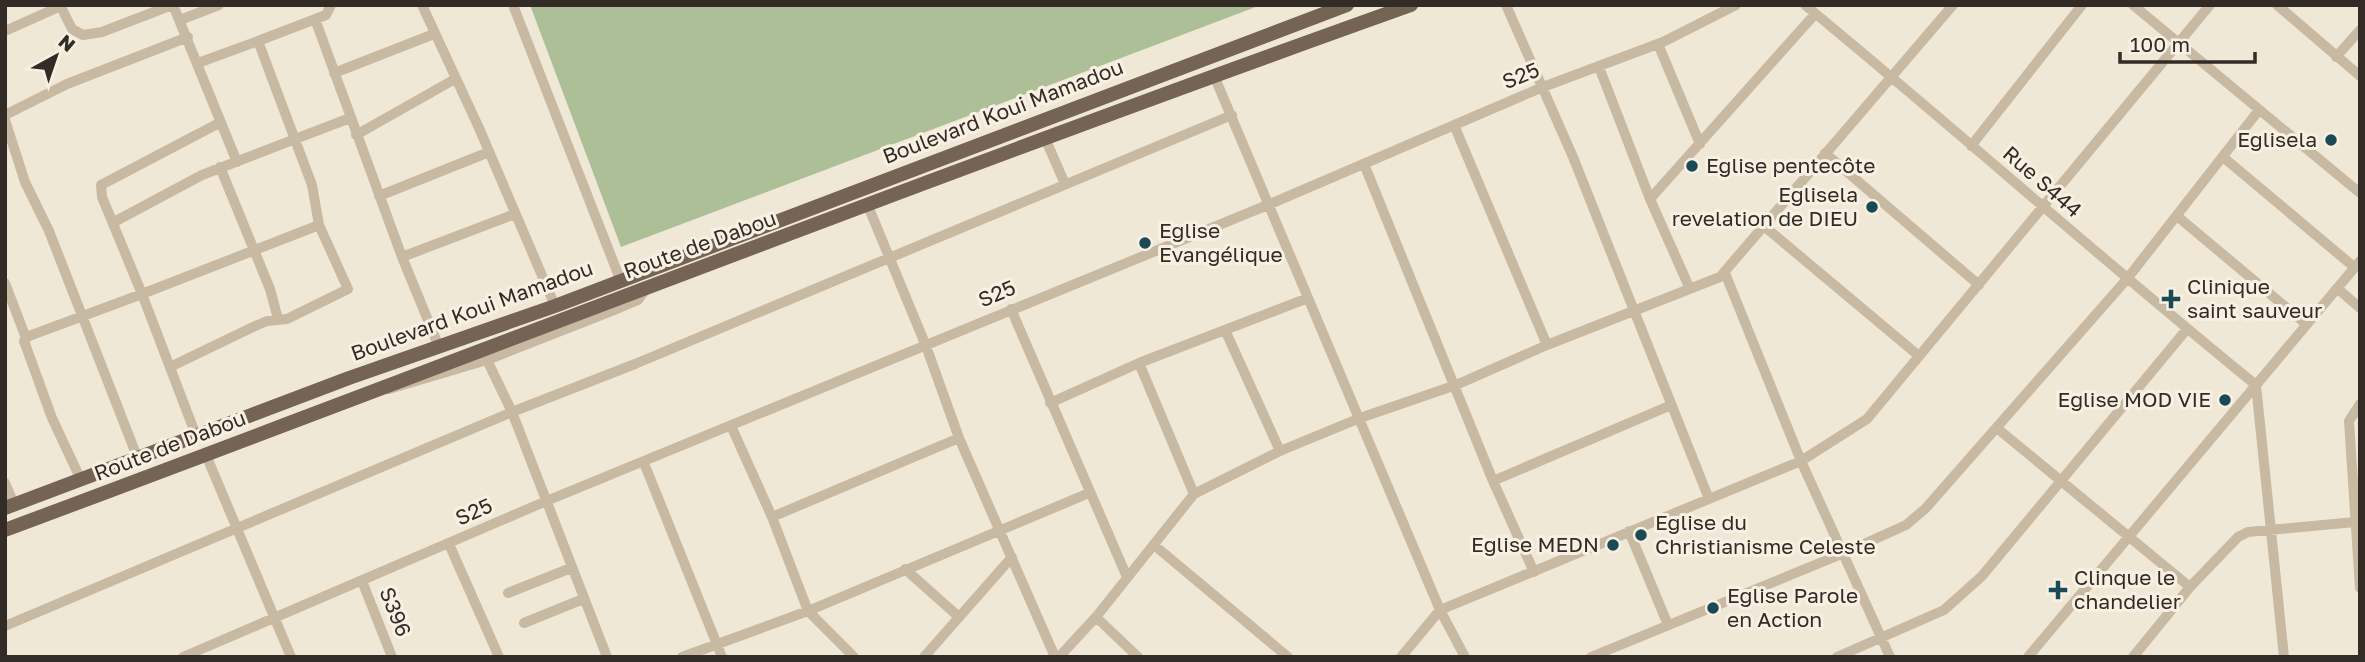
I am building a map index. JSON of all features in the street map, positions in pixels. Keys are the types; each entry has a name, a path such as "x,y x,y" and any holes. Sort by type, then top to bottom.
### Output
{"main road":[{"name":"Boulevard Koui Mamadou","path":"10,506 197,438 349,378 555,306 620,279 1347,5"},
{"name":"Route de Dabou","path":"5,530 649,285 1411,5"}],"street":[{"path":"5,31 60,6 72,29 83,35 102,32 173,5 237,162"},
{"path":"180,20 219,5"},
{"path":"198,63 326,15 331,5"},
{"path":"422,5 555,306"},
{"path":"513,5 620,279"},
{"path":"1506,5 1544,88 1709,499"},
{"name":"S25","path":"183,657 544,502 732,428 1454,125 1658,44 1736,5"},
{"name":"Rue S444","path":"1805,5 1892,76 2041,208 2256,385"},
{"path":"868,206 926,345 959,439 1057,657 1096,617 1194,494 1280,451 1360,418 1456,385 1546,345 1725,273 1953,5"},
{"path":"1971,146 2082,5"},
{"path":"2133,5 2360,194"},
{"path":"1401,657 1440,610 1801,461 1867,419 2210,5"},
{"path":"2277,5 2292,10 2336,57 2360,76"},
{"path":"1650,199 1815,13"},
{"path":"315,19 379,197 439,347"},
{"path":"2336,57 2360,30"},
{"path":"334,73 434,34"},
{"path":"138,459 49,231 25,182 5,118 67,84 188,37"},
{"path":"170,367 253,327 301,313 348,289 319,225 312,185 258,41"},
{"path":"1658,44 1700,144"},
{"path":"1598,66 1650,199 1690,289"},
{"path":"1215,78 1440,610 1465,657"},
{"path":"356,135 455,79"},
{"path":"1591,657 1844,553 1906,524 1915,517 1998,429 2127,279 2259,110"},
{"path":"5,626 512,412 1232,115"},
{"path":"114,222 220,167 350,118"},
{"path":"197,438 100,189 105,181 221,122"},
{"path":"1454,125 1546,345"},
{"path":"1045,138 1065,184"},
{"path":"379,197 489,152"},
{"path":"1825,153 1979,285"},
{"path":"2028,657 2357,264 2223,157"},
{"path":"1364,164 1493,481 1534,572"},
{"path":"220,167 270,289 278,319"},
{"path":"402,257 514,214"},
{"path":"2177,216 2306,324"},
{"path":"26,338 319,225"},
{"path":"1765,227 1919,356"},
{"path":"1725,273 1801,461 1884,638 1890,657"},
{"path":"5,283 52,418 81,480"},
{"path":"373,390 400,389 487,360 638,300 649,285"},
{"path":"2337,288 2360,308"},
{"path":"1050,402 1139,363 1308,298"},
{"path":"1011,309 1088,493 1127,577"},
{"path":"1838,657 1957,602 1982,576 2188,329"},
{"path":"1225,330 1280,451"},
{"path":"487,360 512,412 544,502 607,657"},
{"path":"1139,363 1194,494"},
{"path":"2256,385 2284,657"},
{"path":"2360,404 2349,421 2358,520 2360,588"},
{"path":"1493,481 1669,405"},
{"path":"732,428 772,517 808,611 854,657"},
{"path":"1998,429 2190,587"},
{"path":"772,517 959,439"},
{"path":"206,455 291,657"},
{"path":"644,463 722,657"},
{"path":"5,483 10,506"},
{"path":"682,657 808,611 1088,493"},
{"path":"2133,657 2190,587 2238,537 2358,520"},
{"path":"1629,531 1668,625"},
{"path":"449,544 499,657"},
{"path":"1154,545 1288,657"},
{"path":"924,657 1012,557"},
{"path":"508,593 571,568"},
{"path":"905,569 959,617"},
{"name":"S396","path":"362,581 392,657"},
{"path":"524,624 583,599"},
{"path":"1096,617 1138,657"}],"green space":[{"path":"530,5 1261,5 621,247"}],"place":[{"name":"Eglisela","path":"2331,140"},
{"name":"Eglise pentecôte","path":"1692,166"},
{"name":"Eglisela revelation de DIEU","path":"1872,207"},
{"name":"Eglise Evangélique","path":"1145,243"},
{"name":"Clinique saint sauveur","path":"2171,299"},
{"name":"Eglise MOD VIE","path":"2225,400"},
{"name":"Eglise du Christianisme Celeste","path":"1641,535"},
{"name":"Eglise MEDN","path":"1613,545"},
{"name":"Clinque le chandelier","path":"2058,590"},
{"name":"Eglise Parole en Action","path":"1713,608"}]}
